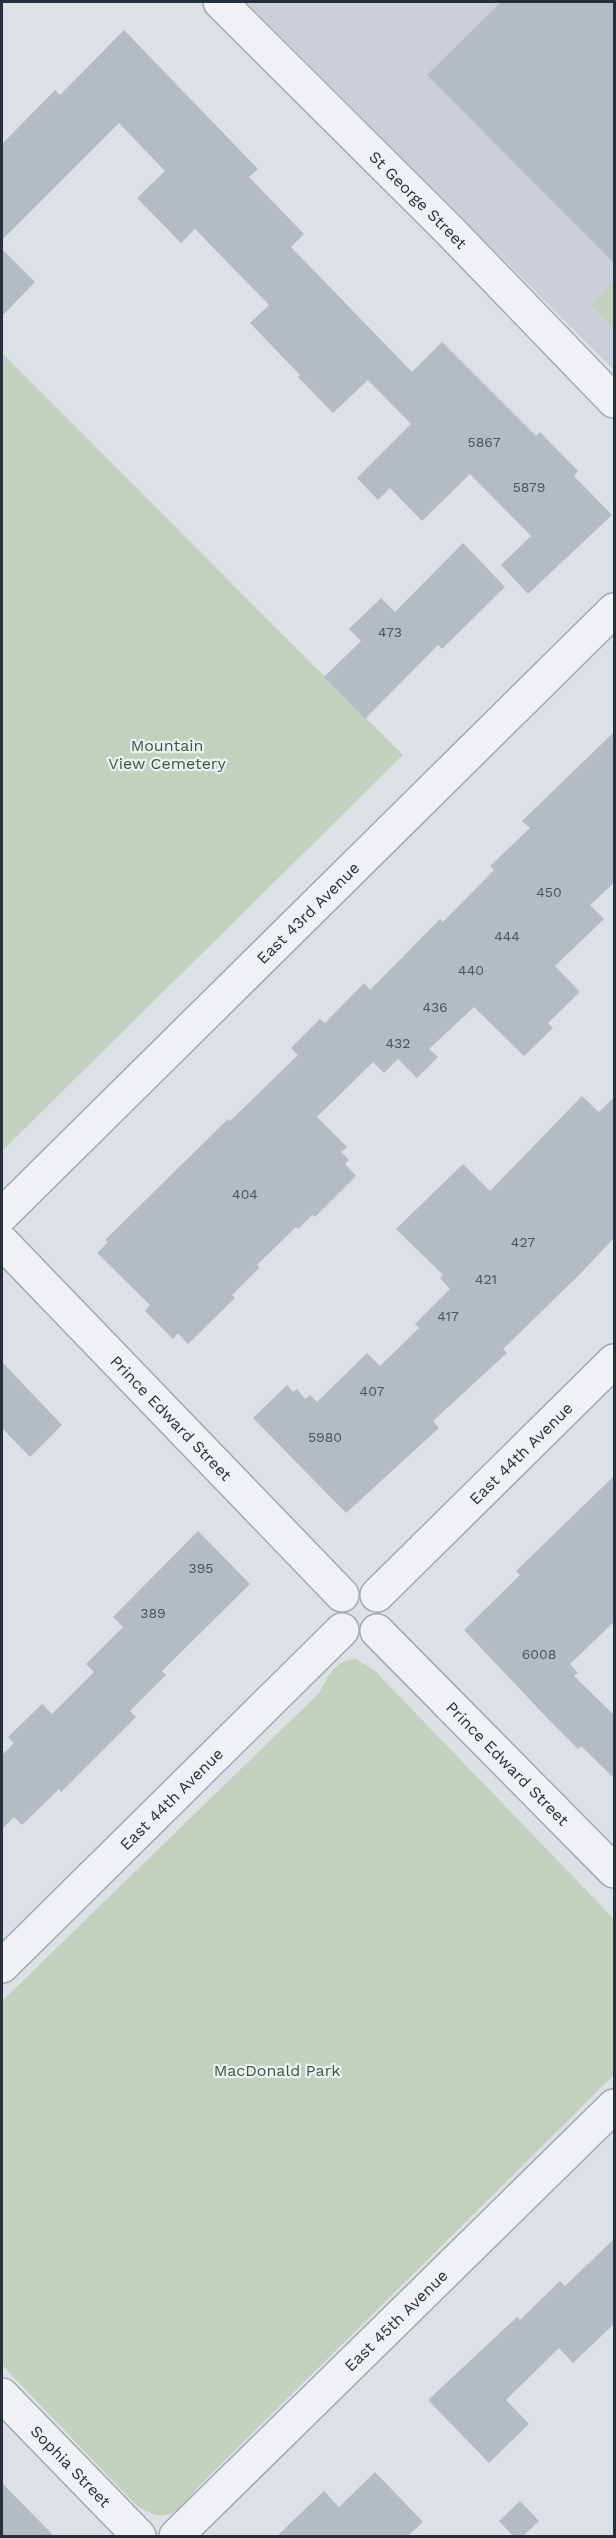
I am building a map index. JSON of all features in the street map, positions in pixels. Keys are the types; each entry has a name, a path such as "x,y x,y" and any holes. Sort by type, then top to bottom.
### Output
{"street":[{"name":"St George Street","path":"220,2 442,223 615,400"},
{"name":"East 43rd Avenue","path":"2,1215 615,610"},
{"name":"Prince Edward Street","path":"2,1242 342,1595"},
{"name":"East 44th Avenue","path":"377,1595 615,1361"},
{"path":"356,1588 363,1588 377,1595 382,1602 384,1617 377,1631 363,1637 355,1637 342,1630 335,1617 337,1602 342,1595 356,1588"},
{"name":"East 44th Avenue","path":"2,1966 342,1630"},
{"name":"Prince Edward Street","path":"377,1631 615,1871"},
{"name":"East 45th Avenue","path":"176,2536 615,2106"},
{"name":"Sophia Street","path":"2,2396 138,2536"}],"shaded area":[{"path":"246,2 614,2 614,370"}],"green space":[{"path":"614,281 614,329 590,305"},
{"name":"Mountain View Cemetery","path":"2,353 403,755 2,1151"},
{"name":"MacDonald Park","path":"356,1659 374,1670 614,1919 614,2075 196,2489 183,2506 169,2514 153,2514 134,2503 2,2365 2,2001 319,1693 338,1665"}],"building":[{"path":"501,2 615,2 615,264 427,75"},
{"path":"124,30 258,169 249,177 304,234 291,247 412,372 442,342 536,436 540,432 578,471 574,476 612,515 528,594 501,565 531,536 470,474 422,521 390,488 378,500 357,478 411,424 368,380 333,413 298,377 300,375 250,323 269,305 195,229 181,243 137,198 165,171 119,123 2,240 2,144 55,90 60,95"},
{"path":"2,249 35,282 2,316"},
{"path":"463,543 505,587 442,649 438,645 365,719 324,677 361,641 349,629 381,598 395,612"},
{"path":"615,731 615,882 590,905 604,919 555,966 580,992 548,1023 553,1028 524,1056 474,1007 429,1049 438,1057 417,1078 398,1059 384,1073 373,1062 317,1117 347,1147 341,1152 349,1160 345,1164 356,1176 315,1217 312,1215 298,1229 296,1227 257,1265 259,1268 232,1295 235,1298 188,1344 178,1333 173,1339 145,1311 150,1305 97,1253 108,1242 105,1240 228,1119 230,1121 298,1055 291,1048 320,1019 325,1023 364,983 370,990 440,919 443,922 494,870 490,866 530,828 522,821"},
{"path":"582,1096 599,1112 615,1096 615,1237 503,1349 507,1353 433,1421 439,1428 346,1513 253,1418 287,1385 293,1392 297,1389 305,1399 310,1395 317,1402 367,1353 380,1366 419,1328 415,1324 450,1289 440,1278 443,1275 396,1229 463,1164 490,1191"},
{"path":"2,1362 62,1425 30,1457 2,1428"},
{"path":"615,1475 615,1621 570,1664 578,1673 574,1676 615,1716 615,1779 581,1746 578,1749 464,1630 520,1575 516,1571"},
{"path":"198,1531 250,1584 162,1671 166,1675 130,1711 136,1717 61,1792 59,1789 22,1825 14,1817 2,1829 2,1755 14,1743 8,1737 42,1704 52,1714 94,1672 86,1664 123,1627 113,1617"},
{"path":"615,2238 615,2323 573,2363 559,2348 506,2400 529,2424 489,2463 428,2400 517,2317 520,2320 560,2281 565,2286"},
{"path":"375,2472 423,2522 408,2536 277,2536 324,2491 339,2507"},
{"path":"2,2483 54,2536 2,2536"},
{"path":"520,2501 539,2521 523,2536 513,2536 499,2521"}]}
